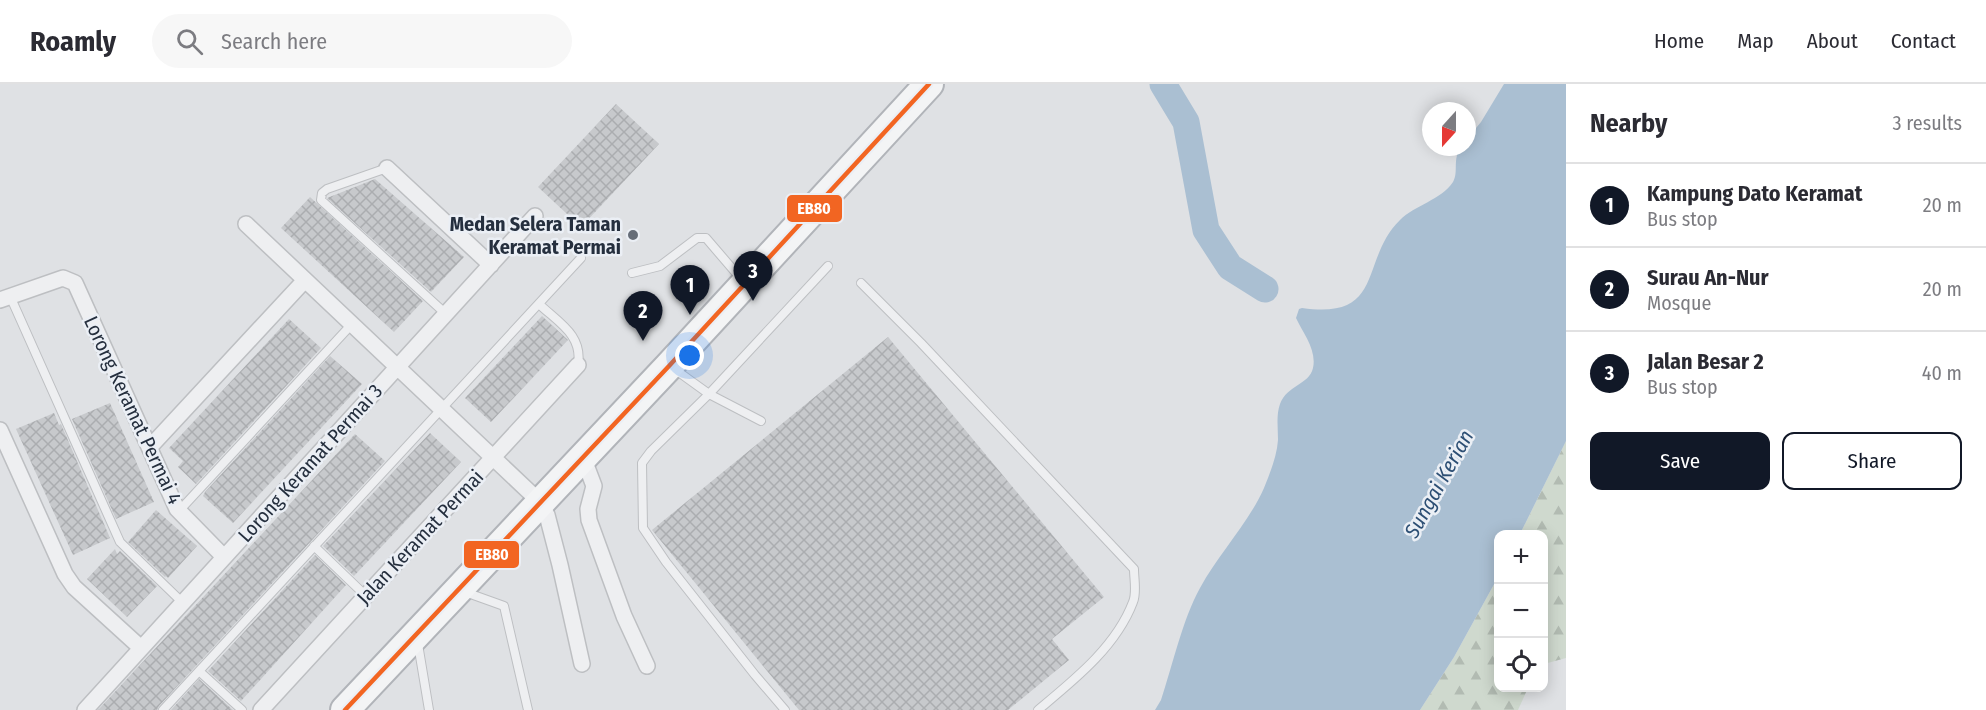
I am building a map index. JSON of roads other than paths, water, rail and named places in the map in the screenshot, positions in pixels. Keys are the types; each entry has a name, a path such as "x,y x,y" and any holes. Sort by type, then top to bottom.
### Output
{"highway":[{"path":"348,708 669,366 929,84"}],"street":[{"path":"387,168 490,265"},
{"name":"Lorong Keramat Permai 3","path":"85,710 535,216"},
{"path":"246,224 540,502 547,515 558,555 582,664"},
{"name":"Lorong Keramat Permai 4","path":"5,298 63,278 75,283 179,511 224,557"},
{"path":"150,447 305,280"},
{"name":"Jalan Keramat Permai","path":"261,710 578,365"},
{"path":"1,433 65,574 74,587 141,648"},
{"path":"583,457 594,486 588,508 589,520 624,616 647,666"}],"lane":[{"path":"387,168 327,189 322,193 321,200 446,314"},
{"path":"632,273 660,266 697,238 706,238 745,284"},
{"path":"163,710 581,258"},
{"path":"785,710 666,562 644,528 642,463 651,450 709,394 828,266"},
{"path":"861,283 921,343 1134,569 1134,600 1115,634 1078,676 1038,710"},
{"path":"5,298 120,542 183,603"},
{"path":"539,304 576,339 580,353 578,365"},
{"path":"179,511 352,324"},
{"path":"669,366 709,394 761,421"},
{"path":"314,546 366,596"},
{"path":"458,590 504,606 528,710"},
{"path":"416,634 429,710"},
{"path":"199,670 242,710"}],"water":[{"name":"Sungai Kerian","path":"1504,84 1566,84 1566,441 1522,530 1494,530 1494,584 1454,657 1420,710 1155,710 1161,700 1183,628 1200,588 1250,514 1264,488 1276,452 1280,404 1288,393 1311,374 1313,355 1296,318 1299,309 1329,309 1347,305 1359,296 1367,284 1387,236 1400,220 1448,188 1455,178 1457,156 1476,156 1476,128"}],"waterway":[{"path":"1163,84 1186,122 1206,230 1230,267 1265,289"}],"place":[{"name":"Medan Selera Taman Keramat Permai","path":"633,235"},
{"name":"Jalan Besar 2","path":"753,301"},
{"name":"Kampung Dato Keramat","path":"690,315"},
{"name":"Surau An-Nur","path":"643,341"}]}
